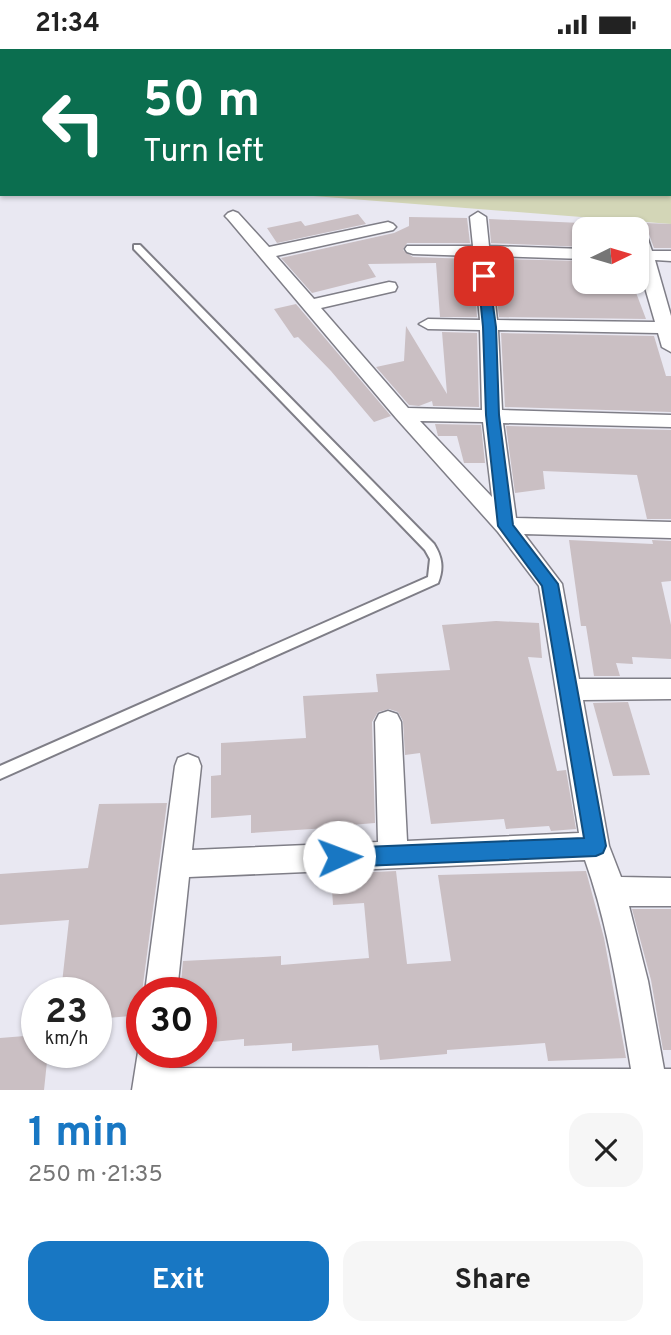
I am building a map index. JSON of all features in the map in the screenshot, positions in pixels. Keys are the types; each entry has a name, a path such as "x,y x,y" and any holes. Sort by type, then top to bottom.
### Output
{"street":[{"path":"152,1068 149,1088 657,1087 611,891 596,846 550,584 506,526 403,414 233,216"},
{"path":"478,217 489,327 492,415 506,526"},
{"path":"265,253 388,226"},
{"path":"412,249 572,254"},
{"path":"649,255 671,256"},
{"path":"649,275 668,328 671,347"},
{"path":"310,305 390,287"},
{"path":"428,324 668,328"},
{"path":"403,414 671,421"},
{"path":"506,526 671,530"},
{"path":"567,690 671,689"},
{"path":"388,722 393,855"},
{"path":"163,977 188,766"},
{"path":"177,864 596,846"},
{"path":"611,891 671,892"}],"lane":[{"path":"0,773 433,580 436,558 430,547 137,247"}],"green space":[{"path":"314,196 671,196 671,224 649,222 649,217 582,217"}],"building":[{"path":"358,214 366,224 277,243 267,228 301,221 305,226"},
{"path":"409,217 467,218 470,243 407,243 403,250 413,257 472,259 477,317 440,317 436,263 368,264 376,277 312,293 281,258 394,233 409,226"},
{"path":"489,219 572,223 572,246 491,243"},
{"path":"649,223 671,224 671,248 654,248 649,234"},
{"path":"493,259 572,261 572,294 637,294 646,319 499,317"},
{"path":"296,304 391,416 374,422 331,371 298,337 294,338 274,309"},
{"path":"406,326 447,394 442,332 477,333 479,407 433,406 432,401 419,406 409,405 376,367 404,361"},
{"path":"501,333 654,336 666,376 671,376 671,412 505,407"},
{"path":"435,424 481,425 485,463 464,463 457,436 438,436"},
{"path":"506,426 671,430 671,519 647,519 637,475 543,471 545,489 515,493"},
{"path":"569,540 653,544 652,540 671,541 671,581 661,582 671,625 671,659 632,657 633,664 616,663 620,676 594,676 586,626 581,626"},
{"path":"496,621 539,623 542,658 528,657 557,771 566,770 576,829 551,831 549,826 506,829 504,819 431,824 420,753 405,755 403,721 398,712 389,709 378,712 372,722 375,823 351,825 352,840 328,842 327,828 251,833 251,815 211,818 211,776 221,775 221,743 306,738 303,696 378,692 376,674 450,670 442,625"},
{"path":"628,702 650,775 613,776 593,703"},
{"path":"167,803 144,977 126,977 126,1016 112,1018 112,977 63,977 69,920 0,925 0,874 88,868 99,804"},
{"path":"396,871 407,964 451,961 438,875 586,871 604,938 626,1058 548,1061 545,1043 447,1050 447,1054 380,1060 378,1045 292,1051 292,1043 244,1046 244,1039 217,1042 217,977 181,977 183,961 281,956 281,965 369,958 364,903 333,905 331,874"},
{"path":"632,909 671,909 671,1050 663,1050 651,980"},
{"path":"21,1036 21,1068 46,1068 44,1090 0,1090 0,1038"}],"route":[{"path":"339,857 596,846 550,584 506,526 492,415 484,276"}]}
